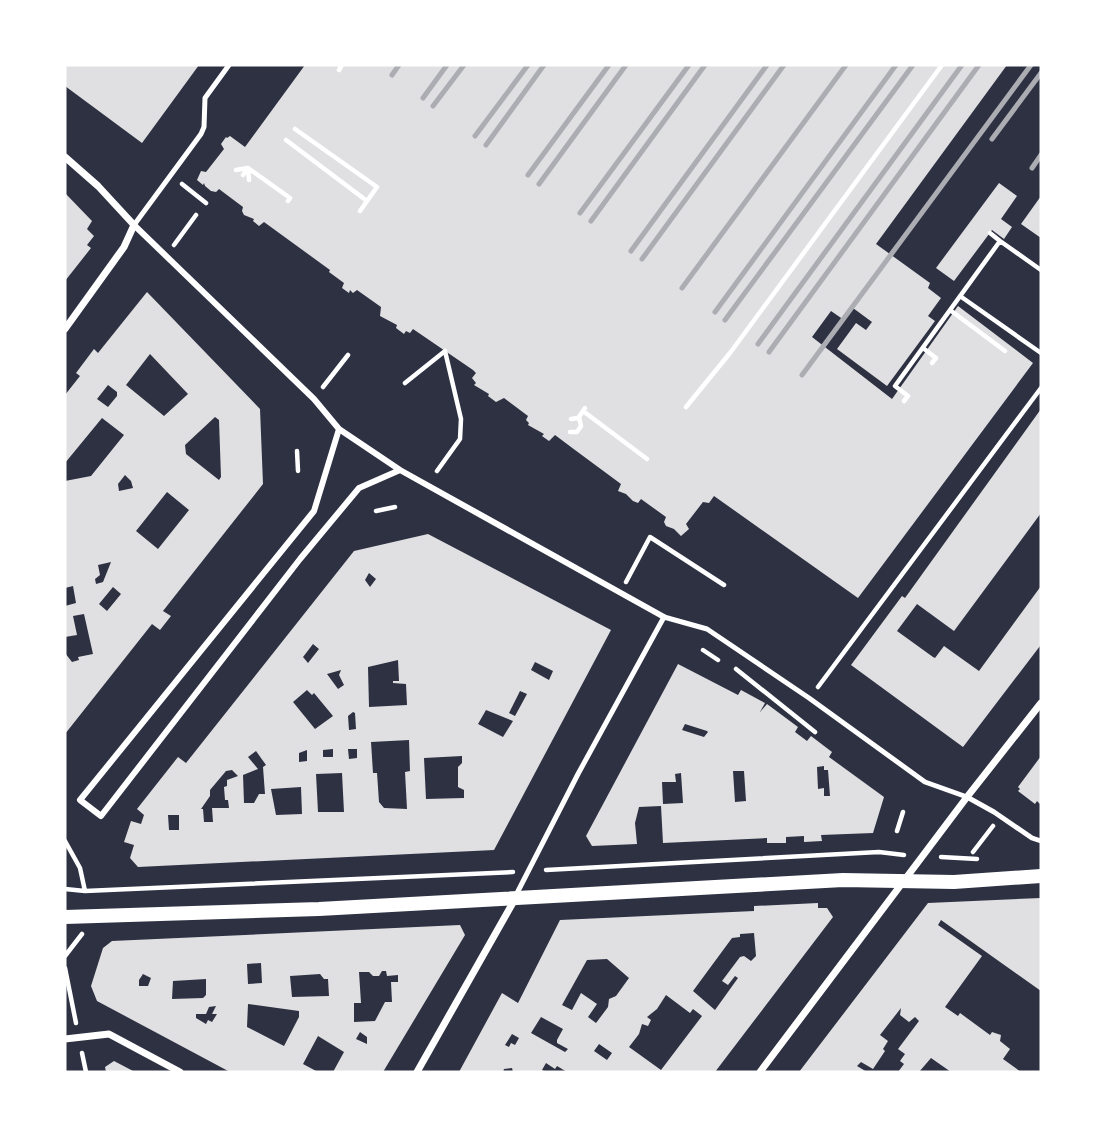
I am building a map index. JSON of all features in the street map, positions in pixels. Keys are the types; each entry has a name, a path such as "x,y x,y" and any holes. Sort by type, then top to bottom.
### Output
{"main road":[{"path":"65,917 318,909 844,880 954,882 1041,876"}],"street":[{"path":"65,157 98,186 134,225 314,399 339,429 400,470 664,617"},
{"path":"65,329 124,247 134,225"},
{"path":"339,429 314,511 80,800 101,816 300,559 359,488 400,470"},
{"path":"760,1072 1041,703"},
{"path":"417,1072 515,898"},
{"path":"65,1039 109,1034 180,1072"}],"lane":[{"path":"134,225 201,134 204,127 205,98 229,65"},
{"path":"515,898 578,774 664,617 707,629 810,698 925,782 967,797 1041,841"}],"path":[{"path":"687,407 730,353 942,65"},
{"path":"295,129 377,187 360,211"},
{"path":"286,140 368,201"},
{"path":"236,170 248,168 290,198 288,201"},
{"path":"248,168 249,180 255,173"},
{"path":"243,175 248,168"},
{"path":"176,180 206,203"},
{"path":"171,249 196,215"},
{"path":"990,233 1041,270"},
{"path":"904,401 908,396 895,386 1000,241"},
{"path":"960,296 1041,353"},
{"path":"950,310 1004,351"},
{"path":"922,348 936,358 932,363"},
{"path":"405,383 445,351 461,419 460,439 437,471"},
{"path":"322,388 348,355"},
{"path":"810,698 1041,388"},
{"path":"576,420 585,408"},
{"path":"576,420 583,411 647,460"},
{"path":"572,432 578,432 581,426 576,420"},
{"path":"297,451 298,471"},
{"path":"376,511 395,507"},
{"path":"625,582 650,537 724,585"},
{"path":"703,650 720,657 710,647"},
{"path":"729,662 815,732"},
{"path":"897,831 903,812"},
{"path":"973,852 993,825"},
{"path":"65,841 74,855 85,883"},
{"path":"65,890 528,871 879,852 981,859"},
{"path":"65,956 85,930"},
{"path":"65,968 76,1024"},
{"path":"81,1050 86,1072"}],"building":[{"path":"65,65 199,65 142,143 65,86"},
{"path":"305,65 1007,65 876,244 930,283 928,288 941,298 928,316 935,321 887,386 837,349 856,323 866,330 872,322 853,308 844,320 831,311 812,337 892,399 958,306 1033,363 858,598 714,496 709,503 703,502 686,524 689,529 681,536 666,526 666,517 641,499 638,503 618,491 621,484 555,435 549,441 542,436 544,434 528,425 528,416 504,398 496,402 474,385 476,383 472,378 476,373 473,370 413,329 404,334 396,328 397,325 380,316 381,307 357,290 353,293 350,290 349,293 342,288 344,283 329,272 330,270 264,222 259,226 254,219 244,215 243,207 219,189 216,192 211,191 197,180 201,171 206,172 224,149 221,144 226,137 230,136 245,147"},
{"path":"999,183 1017,196 1001,219 1012,227 1004,239 992,230 954,281 936,268"},
{"path":"65,193 92,221 87,229 94,236 87,245 91,248 65,281"},
{"path":"1041,196 1041,238 1021,224"},
{"path":"147,292 260,409 263,484 163,611 171,616 160,630 152,624 65,734 65,653 72,662 79,660 78,657 93,654 84,614 73,616 77,635 65,637 65,606 76,603 73,586 65,588 65,481 91,476 124,435 102,418 65,463 65,395 80,376 76,373 94,349 98,353","holes":["150,354 188,394 164,416 126,385","108,385 117,392 108,407 97,399","215,417 219,420 219,480 186,454 185,445","125,475 133,488 119,491 118,484","167,492 189,510 158,549 136,531","111,562 103,582 96,584 95,579 100,575 98,565","113,587 121,594 107,611 99,604"]},
{"path":"1041,409 1041,513 954,631 917,604 897,631 935,658 944,646 979,671 1041,586 1040,646 963,747 851,665 902,596 905,598"},
{"path":"428,534 611,630 494,850 138,867 130,858 134,845 124,842 131,821 141,824 144,815 137,809 178,757 186,763 354,551","holes":["369,573 376,579 370,587 365,580","313,644 319,649 308,663 303,657","398,660 399,681 393,683 406,684 407,705 369,707 368,667","535,662 553,671 549,680 531,670","341,670 339,675 344,685 338,689 327,674","307,690 312,695 314,693 333,716 315,729 293,702","520,691 527,694 515,716 509,713","486,710 513,721 503,737 478,724","353,712 356,729 349,730 348,716","409,740 410,771 405,772 407,809 384,808 379,802 377,773 373,773 371,742","333,749 333,757 323,757 323,750","348,749 357,749 357,758 349,759","307,750 307,761 299,762 299,753","256,751 266,765 263,767 265,794 259,794 254,803 244,803 243,775 258,769 248,757","462,756 462,763 458,767 458,787 464,790 464,798 426,799 424,758","232,770 238,776 227,780 227,786 224,787 229,808 212,808 213,822 204,822 201,809 210,796 210,790 226,771","342,773 344,812 318,812 316,774","301,787 302,814 276,815 271,789","168,815 179,815 179,830 169,830"]},
{"path":"678,664 738,695 741,690 765,703 760,712 767,704 798,727 795,732 807,741 811,736 832,752 829,757 884,797 873,833 821,835 822,841 804,842 804,836 786,837 786,843 767,843 767,838 663,843 661,806 639,807 635,823 637,844 592,846 586,836","holes":["685,724 708,732 704,737 682,730","824,766 824,770 828,770 830,796 824,796 824,788 818,789 817,767","733,771 744,771 746,801 735,802","681,773 683,803 663,804 662,782 676,782 675,774"]},
{"path":"1041,756 1041,805 1037,801 1035,804 1018,791 1018,787"},
{"path":"1041,898 1041,991 941,920 938,925 982,956 945,1007 958,1016 960,1013 990,1035 992,1032 1001,1035 1000,1041 1010,1049 1003,1059 1021,1072 951,1072 931,1058 919,1072 898,1072 904,1064 900,1061 905,1054 898,1049 919,1021 915,1017 909,1022 900,1015 901,1008 880,1035 888,1041 873,1069 861,1062 857,1066 867,1072 799,1072 928,903"},
{"path":"818,903 818,908 827,908 833,917 715,1072 567,1072 546,1063 542,1070 546,1072 513,1072 512,1068 504,1069 503,1072 459,1072 502,993 518,1003 560,920 754,911 754,906","holes":["754,933 756,956 751,961 744,956 740,957 722,981 728,985 735,976 738,978 715,1010 693,991 732,938 740,937 740,934","607,959 629,978 616,996 609,999 608,1007 596,1023 588,1017 597,1004 581,993 572,1010 562,1005 587,960","666,995 690,1013 693,1009 702,1016 661,1070 629,1047 639,1034 642,1024 648,1026 651,1020 647,1017 657,1009","541,1017 563,1029 557,1043 568,1049 565,1052 531,1033","512,1034 519,1038 515,1045 511,1043 509,1047 505,1045","599,1044 612,1053 607,1060 594,1051"]},
{"path":"460,925 465,935 383,1072 333,1072 344,1052 318,1036 303,1064 318,1072 230,1072 97,1001 91,986 103,948 112,941","holes":["261,963 262,983 248,984 247,964","382,971 386,971 387,976 398,975 398,982 391,982 392,1002 385,1002 375,1021 354,1022 354,1003 361,1003 359,972 369,972 373,976 379,976","143,974 151,978 148,986 139,986","320,974 324,979 328,979 329,996 292,997 290,976","206,979 206,995 203,998 172,999 173,981","248,1004 299,1011 299,1017 284,1046 247,1027","216,1006 212,1014 217,1014 212,1022 208,1020 206,1024 196,1018 196,1014 206,1014 209,1007","360,1032 367,1037 367,1044 356,1039"]},
{"path":"114,1061 135,1072 106,1072 105,1067"}],"railway":[{"path":"392,75 399,65"},
{"path":"423,98 447,65"},
{"path":"433,106 464,65"},
{"path":"475,136 528,65"},
{"path":"486,145 544,65"},
{"path":"528,175 609,65"},
{"path":"539,184 626,65"},
{"path":"580,213 689,65"},
{"path":"591,221 705,65"},
{"path":"631,251 767,65"},
{"path":"642,259 784,65"},
{"path":"682,288 846,65"},
{"path":"715,312 896,65"},
{"path":"725,320 913,65"},
{"path":"758,344 962,65"},
{"path":"769,352 979,65"},
{"path":"802,375 1031,65"},
{"path":"992,139 1041,73"},
{"path":"1032,168 1041,155"}]}
